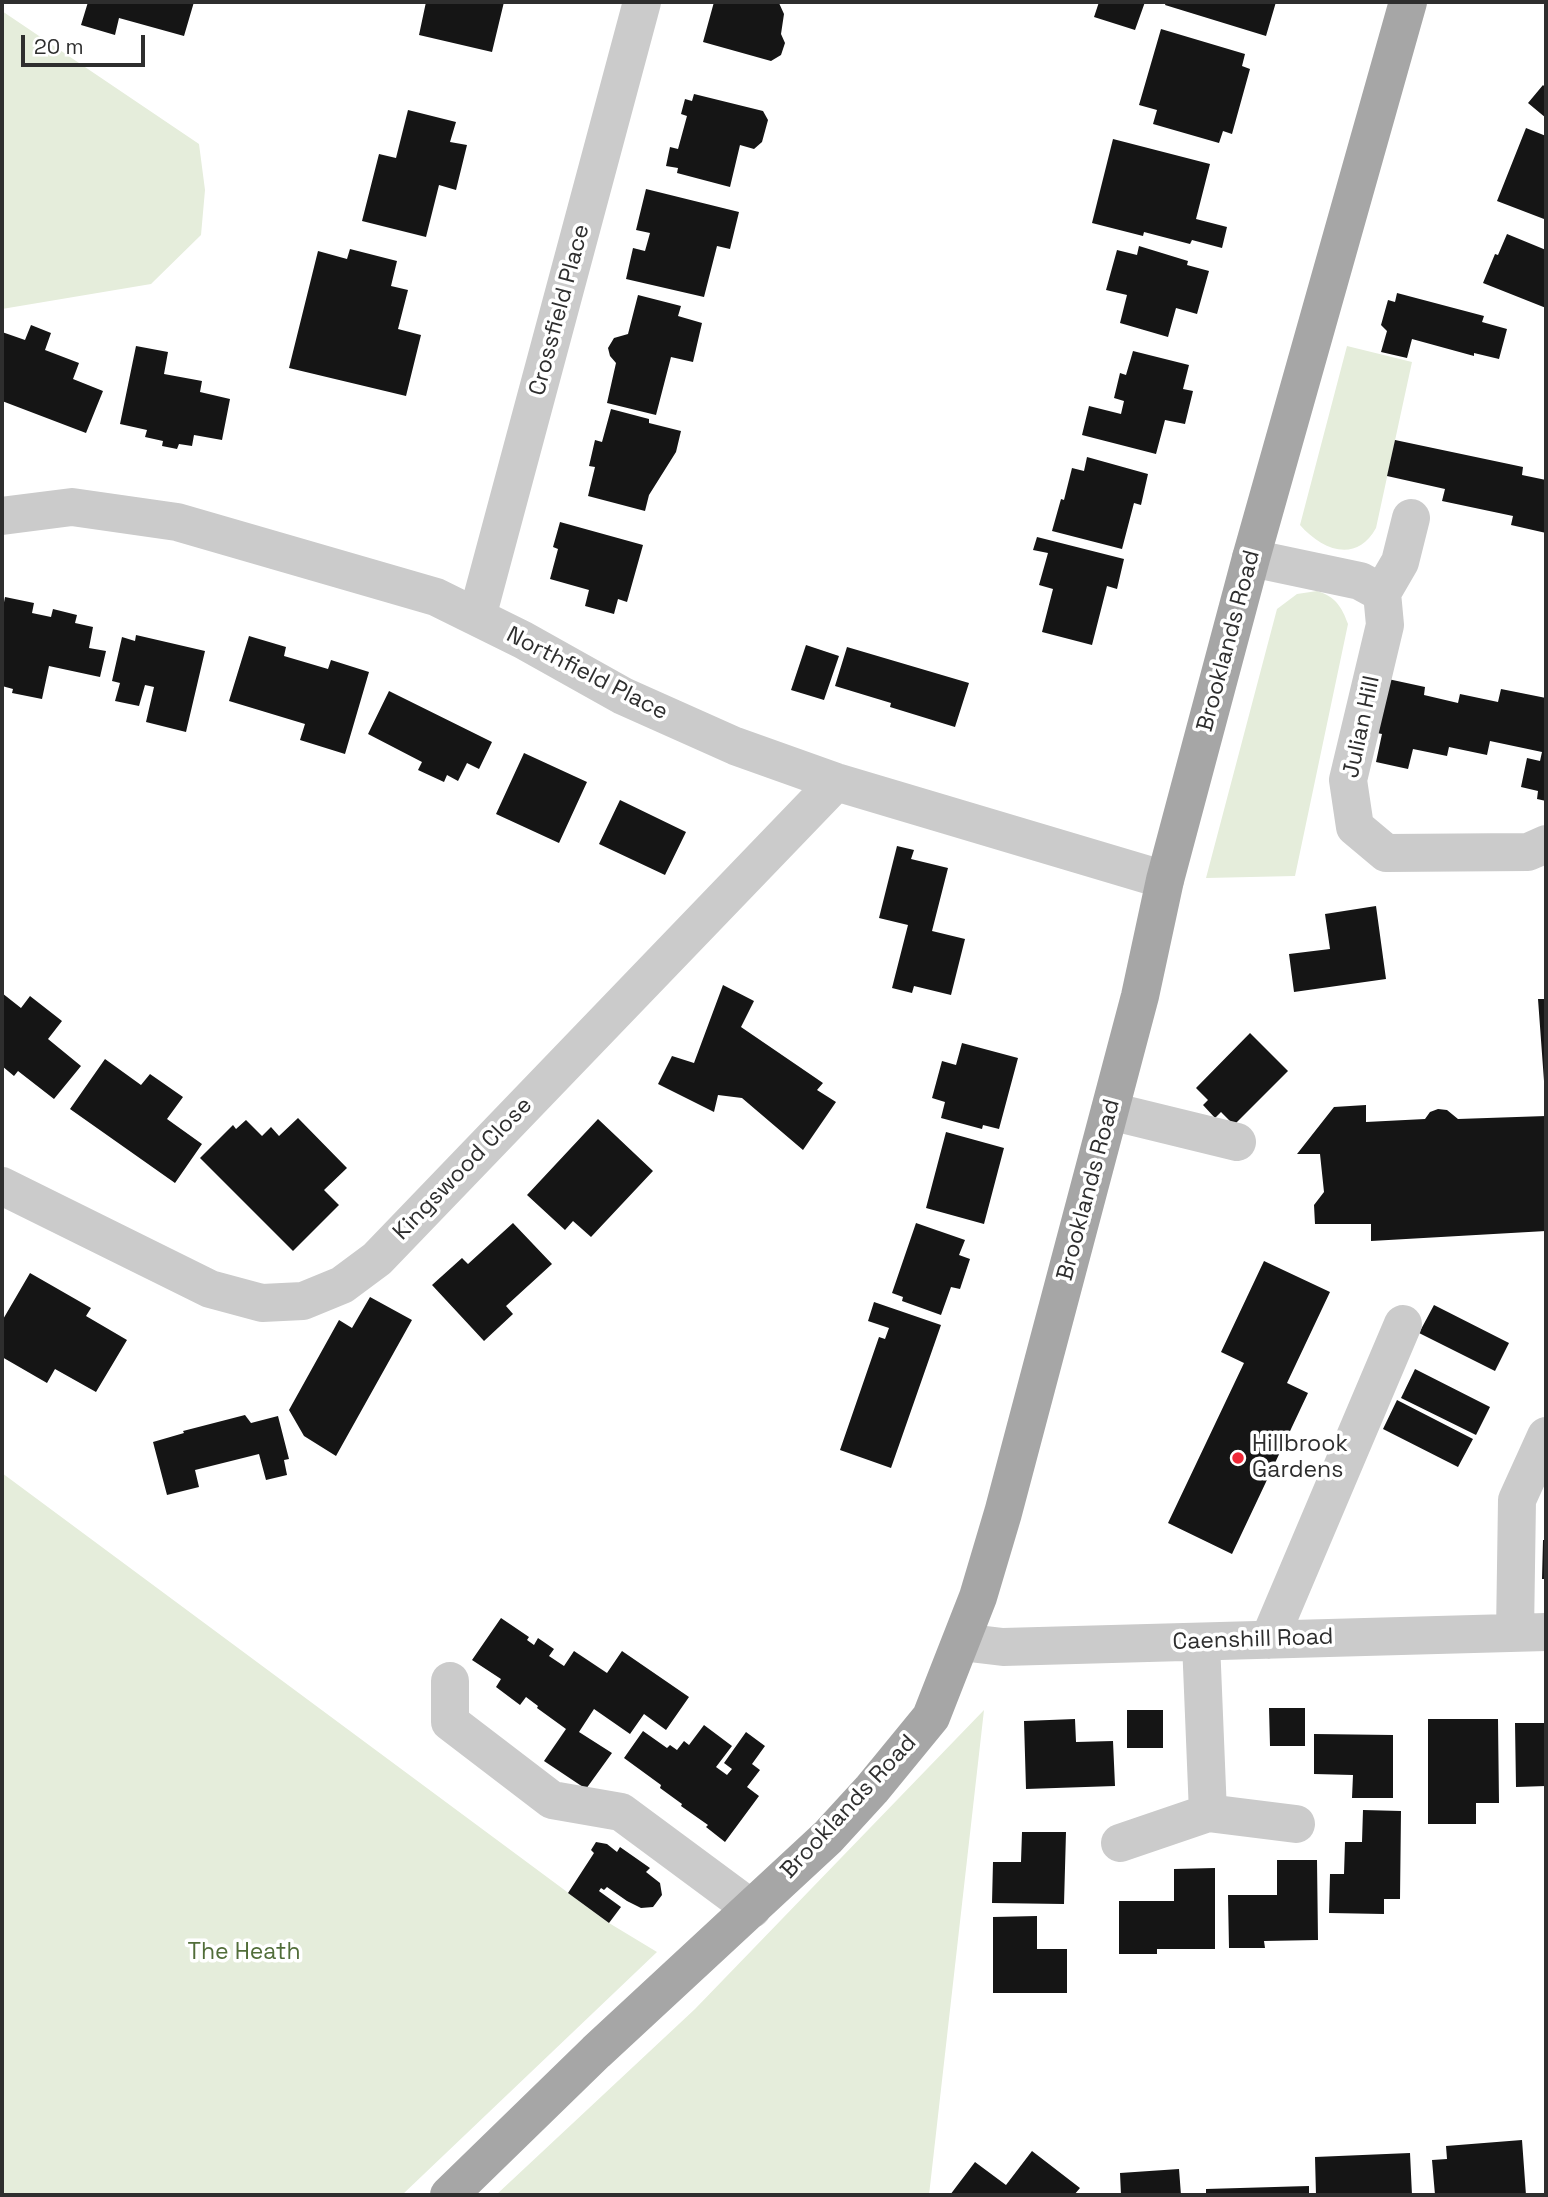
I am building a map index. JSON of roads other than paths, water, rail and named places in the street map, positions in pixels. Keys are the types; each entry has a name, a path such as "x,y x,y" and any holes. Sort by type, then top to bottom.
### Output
{"main road":[{"name":"Brooklands Road","path":"449,2195 596,2052 828,1837 872,1789 931,1717 978,1597 1003,1513 1140,996 1165,880 1251,558 1408,2"}],"street":[{"name":"Crossfield Place","path":"477,617 642,2"},
{"name":"Northfield Place","path":"2,516 72,507 177,522 436,597 622,696 735,746 836,782 1165,880"},
{"name":"Julian Hill","path":"1411,517 1391,578 1385,625 1348,780 1355,827 1386,853 1528,852 1546,844"},
{"path":"1251,558 1360,581 1391,578"},
{"name":"Kingswood Close","path":"2,1186 209,1289 262,1303 303,1301 342,1285 377,1259 836,782"},
{"path":"1110,1111 1237,1142"},
{"path":"1269,1640 1403,1324"},
{"path":"1531,1632 1517,1500 1546,1437"},
{"name":"Caenshill Road","path":"961,1642 1003,1647 1531,1632"},
{"path":"1200,1642 1208,1813"},
{"path":"450,1681 450,1721 552,1800 621,1812 752,1909"},
{"path":"1120,1843 1208,1813 1296,1824"}],"place":[{"name":"Hillbrook Gardens","path":"1238,1458"}],"park label":[{"name":"The Heath","path":"244,1953"}]}
